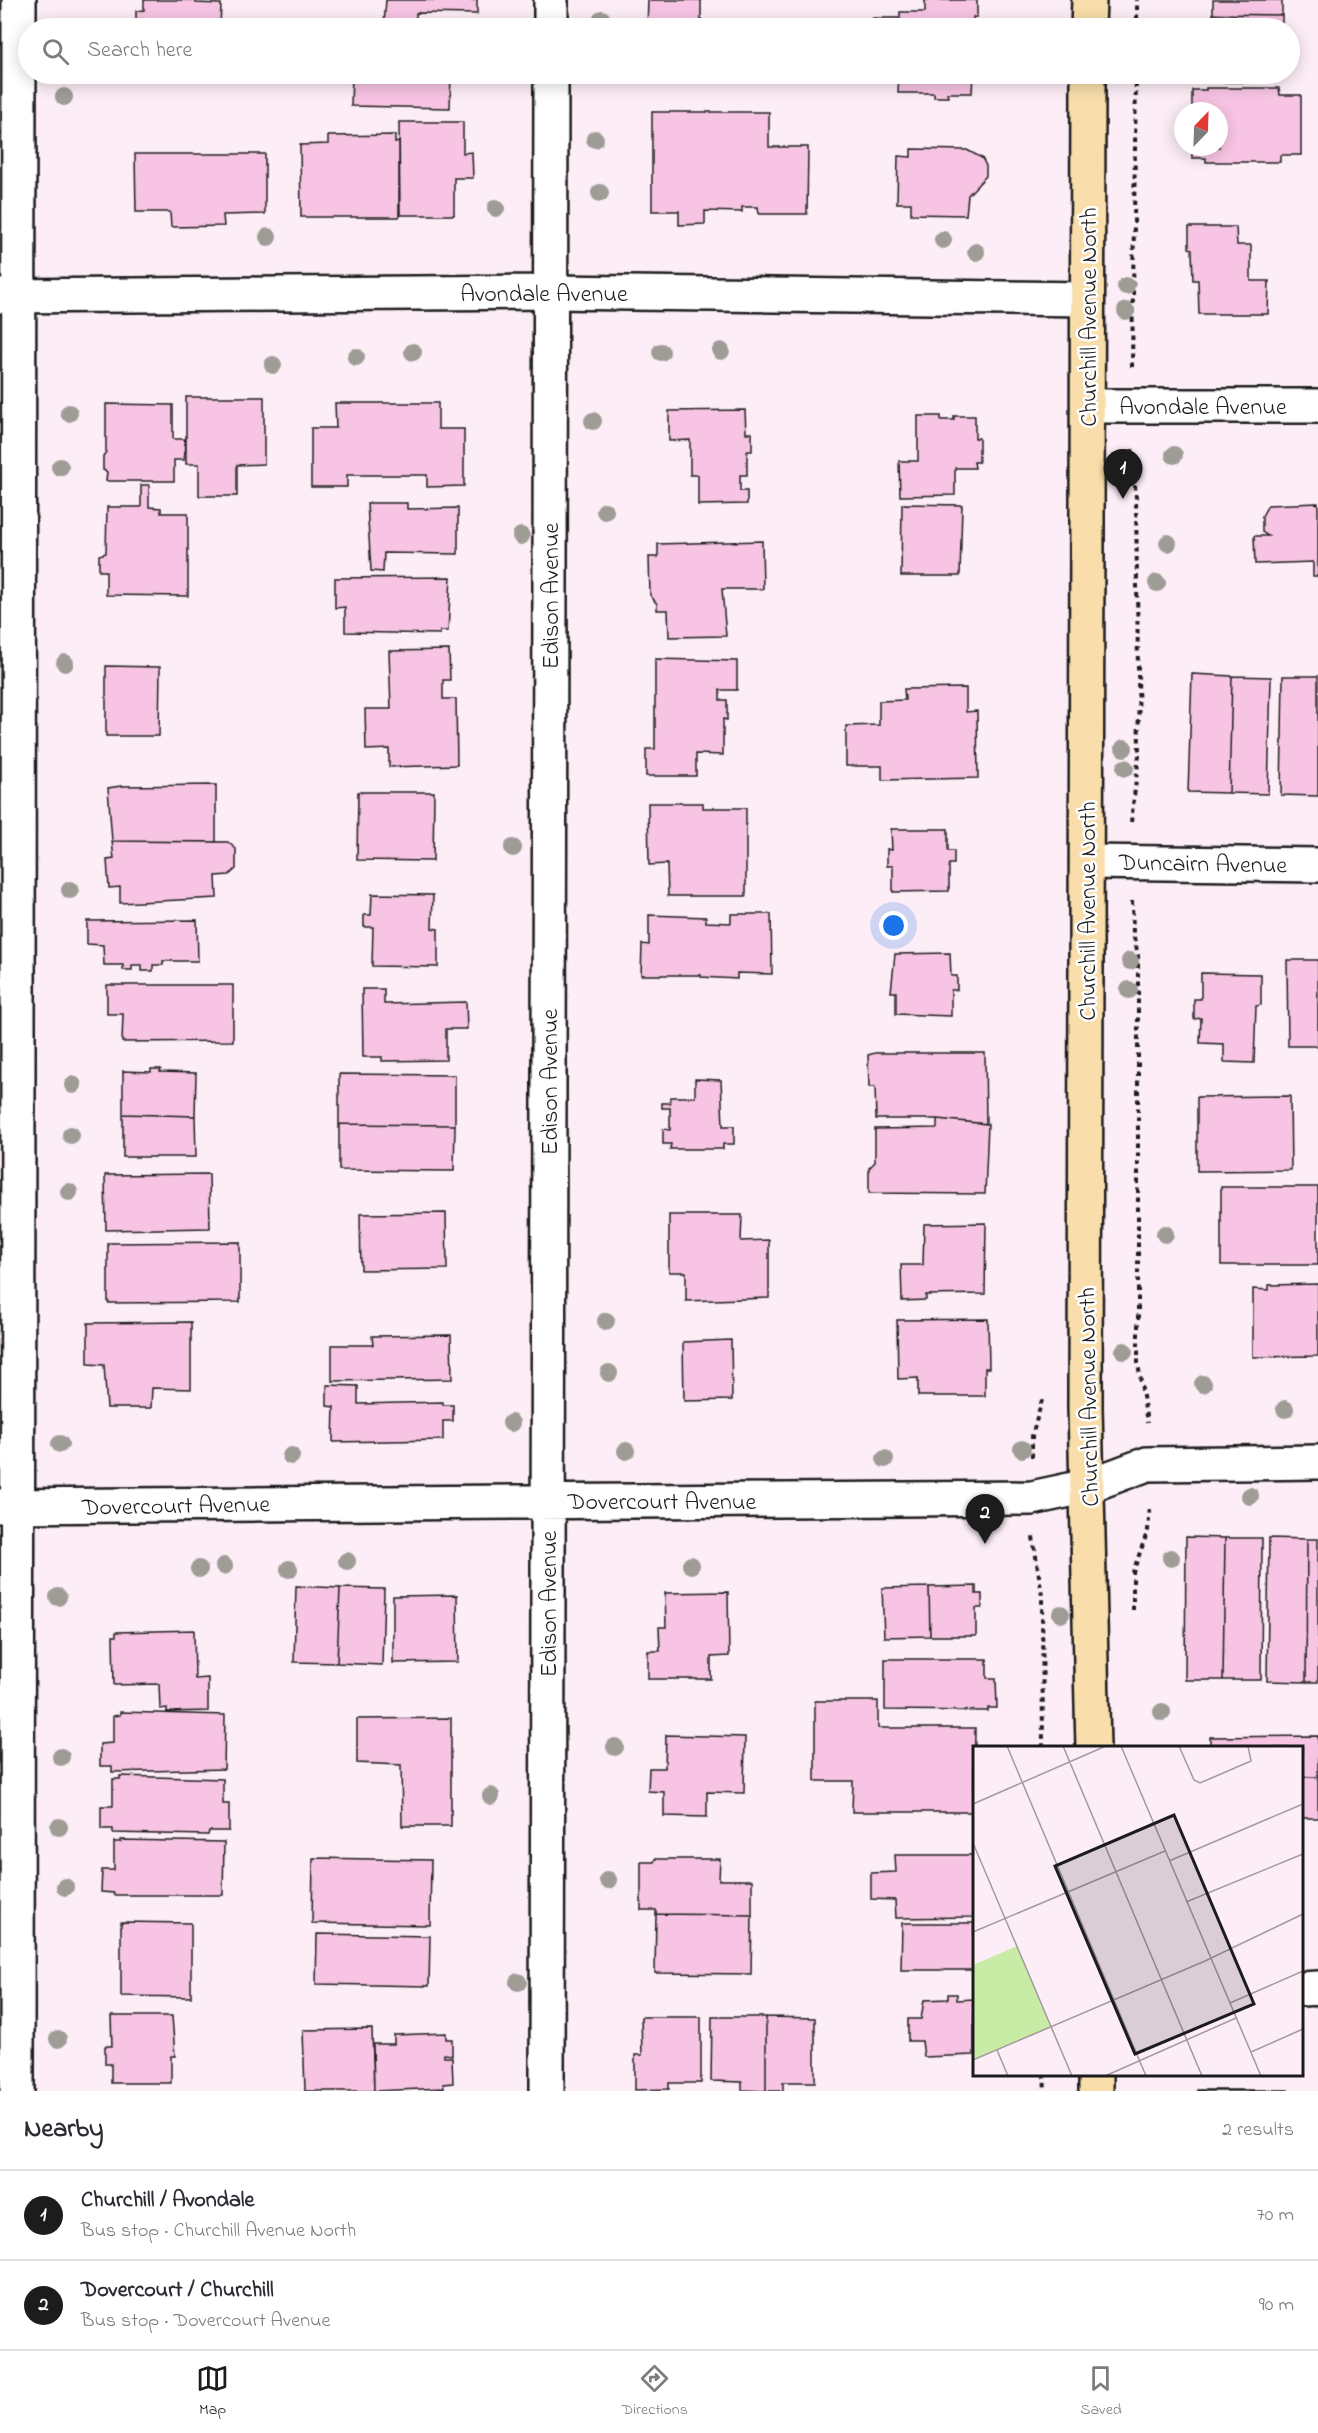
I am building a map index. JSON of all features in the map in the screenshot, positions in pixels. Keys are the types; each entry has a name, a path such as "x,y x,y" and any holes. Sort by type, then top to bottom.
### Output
{"main road":[{"path":"1088,18 1089,0"},
{"name":"Churchill Avenue North","path":"1088,84 1086,1407 1093,1746"}],"street":[{"path":"18,18 19,0"},
{"path":"551,0 551,18"},
{"path":"17,2091 9,1507 9,296 18,30"},
{"name":"Edison Avenue","path":"547,2091 551,84"},
{"name":"Avondale Avenue","path":"9,296 551,292 1087,298"},
{"name":"Avondale Avenue","path":"1088,406 1318,406"},
{"name":"Duncairn Avenue","path":"1088,862 1318,865"},
{"name":"Dovercourt Avenue","path":"9,1507 1032,1498 1088,1486 1147,1464 1318,1462"}],"path":[{"path":"1137,0 1137,18"},
{"path":"1132,357 1136,84"},
{"path":"1131,816 1138,780 1139,755 1136,498 1132,456"},
{"path":"1132,913 1138,955 1138,1363 1147,1423"},
{"path":"1133,1616 1133,1572 1148,1530 1150,1512"},
{"path":"1034,1545 1042,1595 1043,1746"},
{"path":"1044,2076 1045,2091"}],"building":[{"path":"144,0 196,0 196,3 221,4 220,18 136,18 136,11 144,10"},
{"path":"386,0 477,0 477,14 416,13 416,18 384,18"},
{"path":"648,0 701,0 701,18 647,18"},
{"path":"925,0 977,0 977,17 973,18 900,18 900,12 925,12"},
{"path":"1213,0 1282,0 1282,15 1213,14"},
{"path":"1213,14 1282,15 1282,18 1213,18"},
{"path":"352,84 451,84 450,108 351,106"},
{"path":"898,84 972,84 972,93 947,93 948,97 934,97 934,93 898,93"},
{"path":"1206,88 1279,88 1280,95 1301,95 1301,155 1280,155 1280,162 1206,162 1206,158 1192,158 1192,156 1228,156 1228,102 1192,102 1192,90 1206,90"},
{"path":"652,112 769,112 769,147 808,147 807,214 759,214 758,207 742,207 742,212 705,211 705,224 679,225 679,211 652,211"},
{"path":"399,122 463,122 463,153 472,152 473,178 454,178 454,215 400,215"},
{"path":"395,135 395,143 399,142 399,217 301,217 300,145 328,144 328,136"},
{"path":"911,149 967,150 982,158 986,166 986,176 968,195 966,215 911,214 911,203 897,203 898,156 911,157"},
{"path":"135,154 265,154 265,214 223,215 224,226 171,227 170,212 136,212"},
{"path":"1189,227 1236,227 1237,245 1251,245 1251,281 1269,281 1268,314 1199,314 1198,280 1193,280"},
{"path":"186,397 264,397 264,464 237,465 237,496 199,496 199,464 186,464"},
{"path":"335,403 438,403 438,429 464,429 464,486 427,487 427,475 347,475 347,487 311,487 311,428 336,428"},
{"path":"106,404 173,405 173,439 185,439 184,460 174,460 174,481 106,481 107,472 103,470 103,456 106,452"},
{"path":"745,410 746,433 752,433 752,451 747,451 747,475 740,475 740,491 747,491 747,504 698,505 698,475 690,475 690,440 669,441 669,411"},
{"path":"918,416 941,416 941,420 954,420 954,416 975,416 975,438 979,438 979,462 974,462 975,468 955,468 955,495 900,496 899,461 918,461"},
{"path":"141,485 149,485 149,507 161,508 161,513 188,513 188,596 106,595 106,571 99,571 99,555 106,553 107,507 141,507"},
{"path":"367,503 407,503 407,509 458,508 458,554 384,553 383,572 371,571"},
{"path":"1318,503 1318,576 1313,576 1313,562 1255,564 1254,536 1268,536 1262,532 1262,516 1268,505"},
{"path":"902,504 962,505 960,576 901,576"},
{"path":"762,541 763,589 722,589 726,636 669,637 668,610 657,610 657,604 650,595 649,557 658,557 658,544"},
{"path":"451,577 448,631 440,631 440,634 345,632 345,607 335,608 335,578"},
{"path":"449,650 450,680 443,680 443,699 456,699 457,765 389,767 389,749 366,750 365,709 391,709 389,651"},
{"path":"655,659 737,661 737,690 720,690 720,700 727,700 727,720 723,719 723,755 696,754 696,776 646,776 646,749 655,749"},
{"path":"106,666 160,667 159,736 106,736"},
{"path":"1192,674 1232,676 1229,793 1188,792"},
{"path":"1232,676 1271,677 1268,794 1229,793"},
{"path":"1283,676 1318,676 1318,796 1281,795"},
{"path":"966,688 966,712 977,711 978,778 882,780 882,766 846,766 846,726 879,725 879,701 905,700 904,689"},
{"path":"216,785 216,842 112,841 108,788"},
{"path":"358,792 434,792 433,861 357,860"},
{"path":"648,803 703,803 703,808 746,808 746,896 668,896 667,864 649,865"},
{"path":"891,829 948,829 948,851 954,851 954,864 949,864 949,891 893,892 893,866 887,866 887,849 892,850"},
{"path":"112,841 228,842 236,849 236,869 229,875 216,876 217,898 120,903 120,887 109,888 107,860 114,859"},
{"path":"372,894 433,895 432,928 438,929 438,967 372,966 373,927 364,927 364,915 371,915"},
{"path":"731,914 771,914 772,974 737,973 737,979 701,977 701,975 641,975 642,944 649,945 649,915 706,917 706,922 731,923"},
{"path":"197,920 198,961 163,961 163,965 153,965 153,971 142,971 142,965 132,965 132,970 123,970 123,965 104,965 103,945 87,944 87,921"},
{"path":"950,953 951,976 957,976 957,990 951,990 951,1016 896,1014 896,992 891,992 895,954"},
{"path":"1287,960 1318,960 1318,1046 1288,1046"},
{"path":"1201,973 1261,974 1261,1005 1256,1006 1254,1063 1224,1062 1224,1044 1200,1043 1201,1018 1194,1019 1194,999 1201,999"},
{"path":"107,985 233,985 233,1041 122,1042 123,1014 107,1014"},
{"path":"362,989 384,989 384,1004 466,1002 467,1029 446,1029 446,1060 382,1061 382,1057 363,1057"},
{"path":"875,1053 985,1053 986,1124 937,1119 876,1119 875,1087 869,1087 868,1055"},
{"path":"151,1069 161,1069 160,1072 196,1073 195,1116 123,1114 123,1071 151,1072"},
{"path":"339,1074 455,1075 455,1125 339,1124"},
{"path":"695,1079 721,1080 723,1126 734,1126 734,1144 723,1144 723,1149 670,1149 671,1144 663,1144 663,1129 670,1130 670,1108 662,1108 662,1103 670,1103 670,1097 695,1097"},
{"path":"1290,1096 1291,1170 1197,1171 1197,1097"},
{"path":"123,1114 195,1116 196,1157 123,1157"},
{"path":"937,1119 988,1124 985,1194 869,1193 869,1168 875,1162 875,1129 937,1128"},
{"path":"339,1124 455,1125 454,1171 339,1170"},
{"path":"209,1174 210,1228 106,1230 105,1175"},
{"path":"1221,1187 1318,1187 1318,1265 1221,1265"},
{"path":"446,1213 447,1269 361,1270 360,1214"},
{"path":"669,1215 742,1215 741,1241 769,1240 769,1298 686,1301 686,1272 669,1272"},
{"path":"986,1223 985,1294 926,1295 926,1300 902,1301 901,1265 923,1265 924,1224"},
{"path":"240,1242 240,1302 108,1303 108,1243"},
{"path":"1318,1284 1318,1356 1253,1357 1253,1289 1269,1290 1269,1285"},
{"path":"988,1319 989,1368 985,1368 985,1396 918,1396 918,1378 898,1379 897,1320"},
{"path":"191,1322 191,1389 152,1388 151,1408 107,1408 104,1365 88,1364 88,1323"},
{"path":"451,1335 452,1379 332,1381 332,1345 373,1345 372,1336"},
{"path":"731,1340 732,1400 684,1401 683,1342"},
{"path":"327,1385 358,1386 358,1404 443,1402 443,1405 453,1405 453,1421 443,1421 443,1440 333,1442 334,1407 327,1406"},
{"path":"1186,1537 1225,1538 1223,1680 1185,1680"},
{"path":"1225,1538 1262,1538 1261,1680 1223,1680"},
{"path":"1269,1538 1307,1539 1306,1682 1267,1681"},
{"path":"1307,1539 1318,1539 1318,1682 1306,1682"},
{"path":"296,1586 340,1588 337,1663 294,1662"},
{"path":"976,1586 976,1594 982,1594 982,1608 976,1608 976,1636 930,1636 929,1587"},
{"path":"929,1587 930,1636 884,1637 882,1588"},
{"path":"340,1588 384,1589 382,1665 337,1663"},
{"path":"728,1592 729,1656 711,1657 711,1679 648,1679 648,1651 660,1651 659,1627 666,1627 665,1593"},
{"path":"457,1595 458,1662 393,1663 393,1596"},
{"path":"194,1630 195,1679 208,1678 208,1711 167,1712 167,1708 160,1709 159,1684 114,1685 113,1636 116,1636 116,1632"},
{"path":"885,1659 987,1659 987,1678 996,1678 997,1708 988,1708 988,1711 885,1710"},
{"path":"815,1701 878,1701 878,1728 975,1728 973,1812 852,1812 853,1781 815,1781"},
{"path":"120,1712 225,1715 224,1769 112,1772 112,1766 100,1766 100,1744 113,1743 113,1716 120,1715"},
{"path":"451,1718 451,1826 402,1826 401,1765 357,1763 357,1719"},
{"path":"666,1735 745,1737 744,1793 707,1792 707,1817 664,1816 664,1792 648,1791 649,1768 665,1768"},
{"path":"1318,1736 1318,1777 1303,1777 1303,1746 1210,1746 1210,1737"},
{"path":"120,1776 223,1779 223,1804 229,1804 229,1831 209,1831 208,1835 113,1833 113,1829 101,1829 101,1806 113,1806 113,1779 120,1779"},
{"path":"1303,1777 1318,1777 1318,1818 1303,1818"},
{"path":"121,1840 224,1842 223,1895 114,1895 114,1893 101,1892 102,1870 114,1870 114,1842 121,1842"},
{"path":"895,1855 973,1855 973,1917 896,1918 895,1900 871,1899 871,1873 896,1872"},
{"path":"313,1858 431,1860 430,1925 312,1923"},
{"path":"655,1859 720,1859 719,1880 752,1880 752,1915 656,1914 656,1910 641,1910 641,1862 654,1862"},
{"path":"656,1914 752,1915 751,1974 655,1973"},
{"path":"121,1922 191,1923 191,1997 121,1996"},
{"path":"902,1923 973,1923 973,1970 901,1970"},
{"path":"317,1934 430,1936 429,1986 316,1984"},
{"path":"948,1994 957,1994 957,2000 973,1999 973,2055 924,2057 922,2041 908,2041 908,2019 921,2019 924,2000 948,1999"},
{"path":"111,2016 172,2016 175,2056 171,2056 171,2083 111,2083 111,2064 105,2064 105,2046 112,2046"},
{"path":"641,2017 701,2017 701,2083 669,2083 669,2089 635,2090 635,2055 642,2055"},
{"path":"712,2017 766,2017 766,2091 742,2090 742,2082 711,2081"},
{"path":"766,2017 815,2018 815,2082 783,2082 783,2091 766,2091"},
{"path":"372,2029 374,2091 305,2091 303,2030"},
{"path":"446,2033 446,2039 452,2039 452,2055 444,2054 444,2057 452,2057 453,2083 443,2084 444,2088 374,2091 373,2044 394,2044 394,2035"},
{"path":"1288,2090 1288,2091 1197,2091"}],"place":[{"name":"Churchill / Avondale","path":"1123,499"},
{"name":"Dovercourt / Churchill","path":"985,1544"}]}
